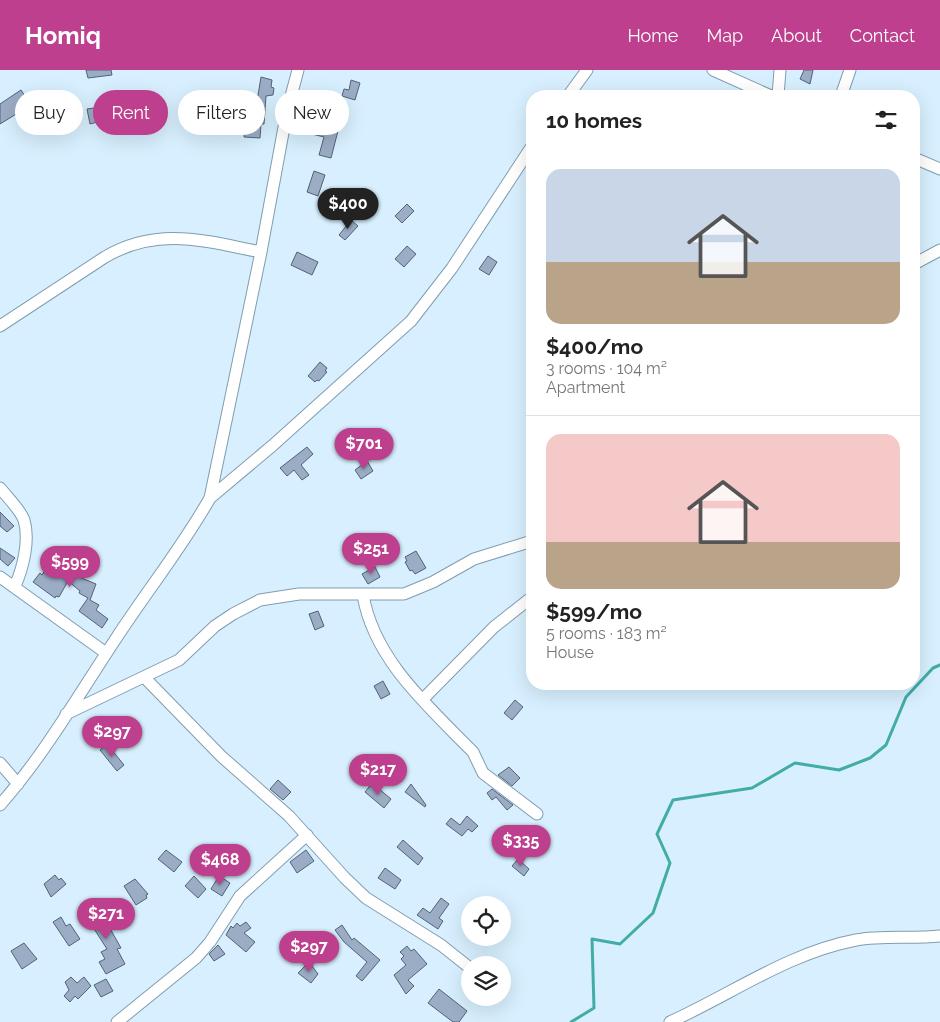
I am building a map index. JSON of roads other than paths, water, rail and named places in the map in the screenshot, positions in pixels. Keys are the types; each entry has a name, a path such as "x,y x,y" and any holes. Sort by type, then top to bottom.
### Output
{"street":[{"path":"0,805 18,784 196,524 210,498 261,252 287,111 298,70"},
{"path":"572,90 587,70"},
{"path":"712,70 757,90"},
{"path":"778,90 780,70"},
{"path":"843,90 850,70"},
{"path":"210,498 272,446 411,321 452,268 526,155"},
{"path":"920,161 940,169"},
{"path":"0,326 112,253 148,239 184,238 261,252"},
{"path":"920,261 940,250"},
{"path":"0,488 22,517 24,524 23,564 15,586"},
{"path":"66,714 145,678 179,660 216,626 233,614 260,600 299,594 404,594 416,590 474,558 526,544"},
{"path":"0,577 106,653"},
{"path":"364,595 366,612 380,646 390,661 473,752 480,770 537,814"},
{"path":"423,699 494,627 526,602"},
{"path":"145,678 221,756 289,816 345,878 366,898 441,945 461,961"},
{"path":"0,763 18,784"},
{"path":"117,1022 201,953 240,896 307,835"},
{"path":"670,1022 717,1000 765,972 831,946 872,938 940,936"}],"waterway":[{"path":"920,682 933,668 940,665"},
{"path":"571,1022 594,1008 592,939 620,944 653,913 670,863 657,834 673,800 752,788 795,763 839,770 870,758 886,745 906,697 913,690"}]}
